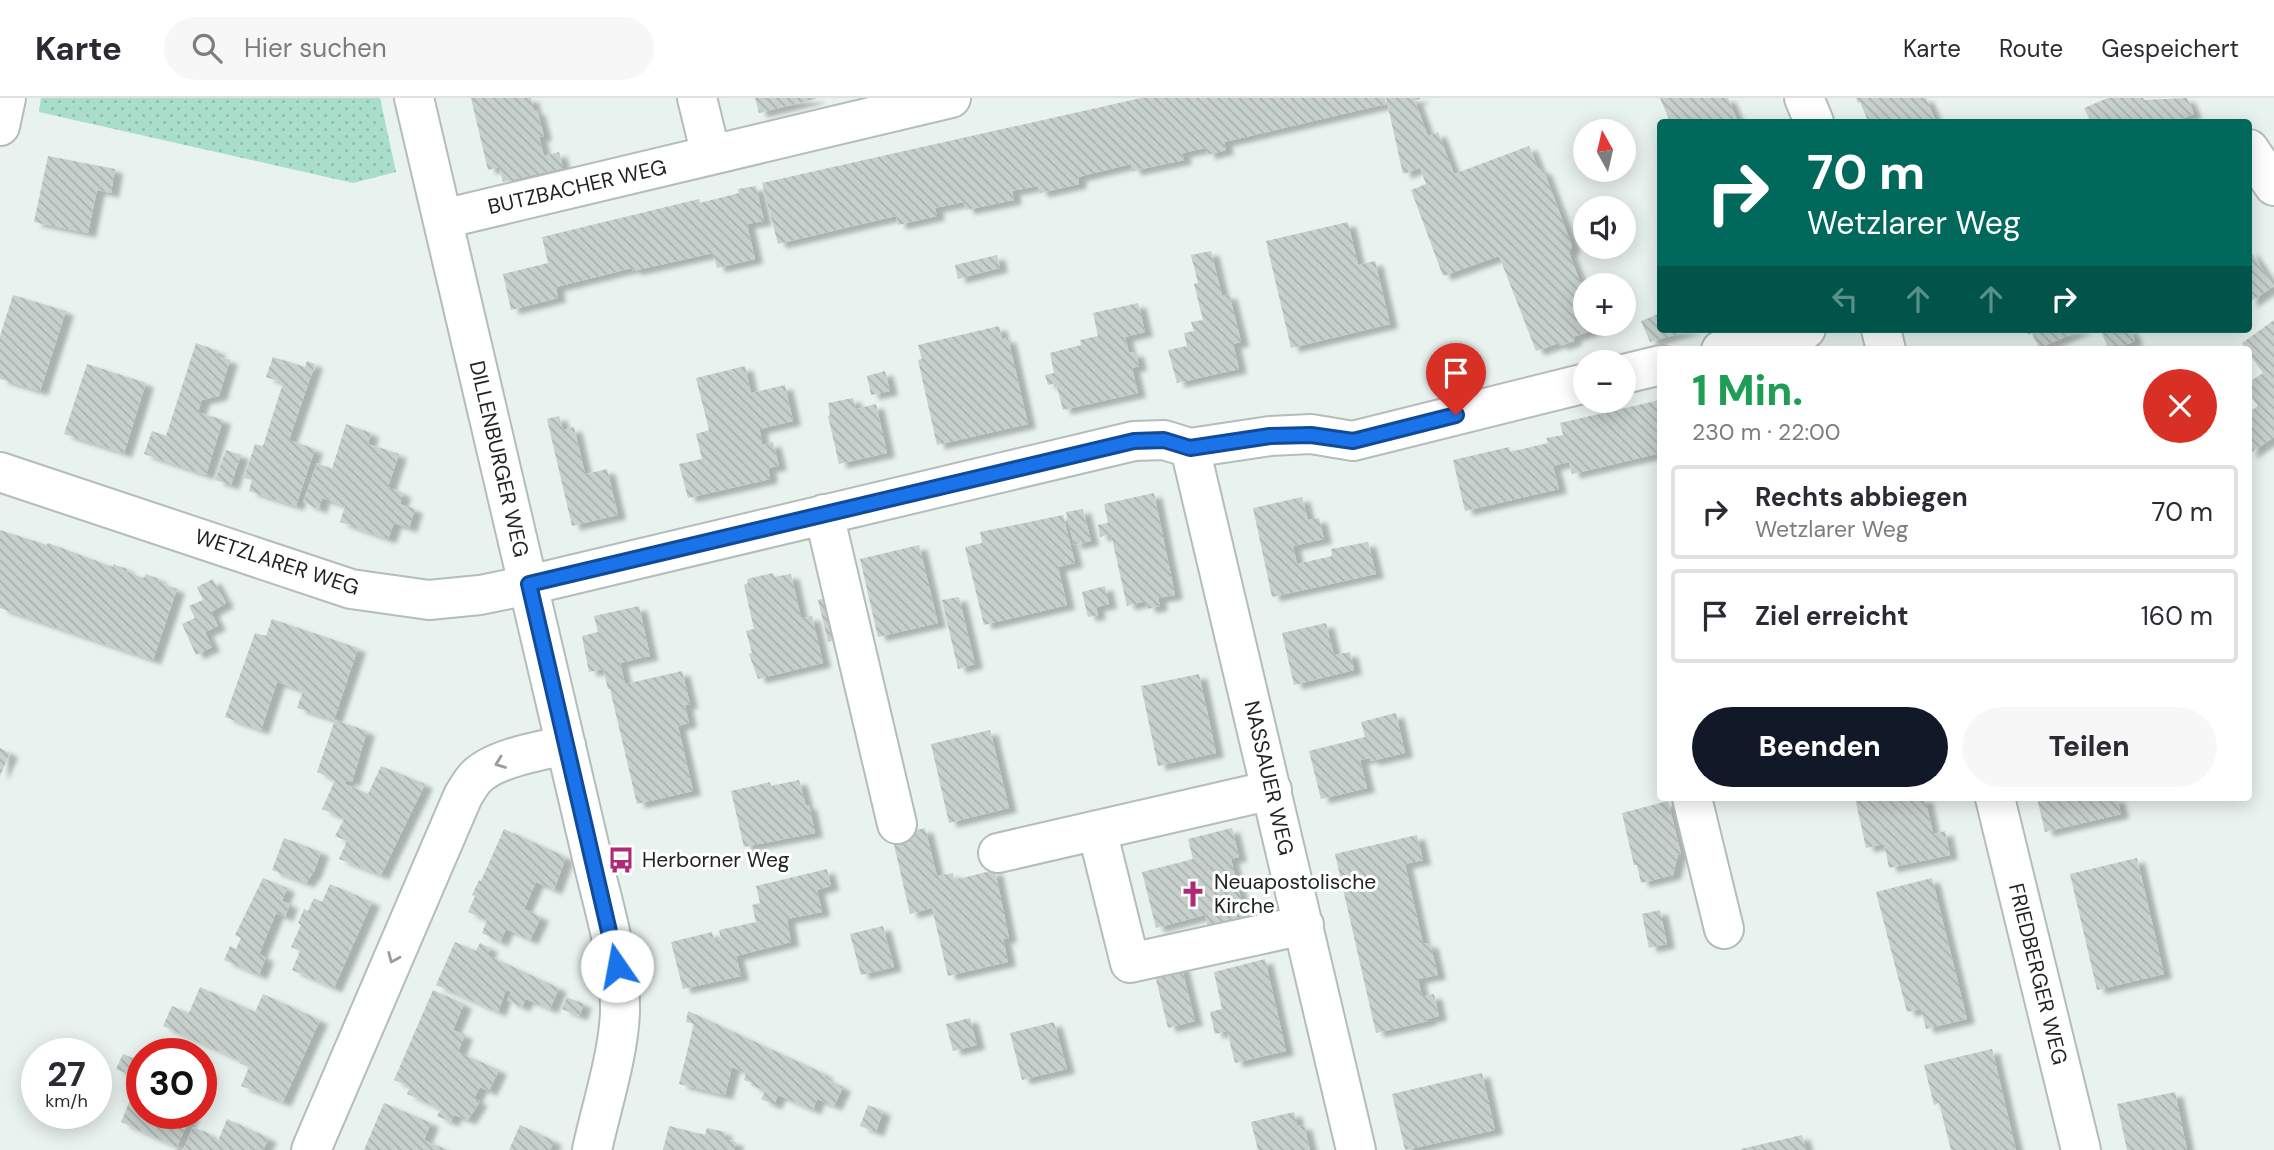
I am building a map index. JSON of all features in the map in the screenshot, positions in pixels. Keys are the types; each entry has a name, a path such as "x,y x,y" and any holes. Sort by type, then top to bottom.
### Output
{"street":[{"path":"0,126 6,98"},
{"name":"DILLENBURGER WEG","path":"414,98 529,584 619,982 620,1011 616,1042 592,1150"},
{"path":"697,98 711,155"},
{"name":"BUTZBACHER WEG","path":"443,219 951,98"},
{"path":"1804,98 1813,119"},
{"path":"2252,147 2274,136"},
{"path":"2252,153 2274,186"},
{"path":"1737,346 1790,333"},
{"path":"1636,371 1657,366"},
{"name":"WETZLARER WEG","path":"0,472 351,589 429,600 480,595 529,584 1134,441 1164,440 1190,448 1270,436 1311,435 1353,441 1573,386"},
{"name":"NASSAUER WEG","path":"1190,448 1356,1150"},
{"path":"824,514 897,824"},
{"path":"310,1150 463,796 475,777 488,768 513,758 566,745"},
{"path":"998,853 1272,790"},
{"path":"1693,801 1724,929"},
{"name":"FRIEDBERGER WEG","path":"1996,801 2081,1150"},
{"path":"1097,830 1130,963 1304,925"}],"green space":[{"path":"41,98 380,98 396,172 353,183 39,112"}],"building":[{"path":"471,98 531,98 544,136 539,137 544,156 559,152 563,168 503,182 499,167 488,170"},
{"path":"755,98 816,98 816,99 759,113"},
{"path":"1141,98 1385,98 1386,104 1224,142 1226,150 1207,155 1206,148 1182,153 1184,160 1133,171 1131,164 1078,177 1079,184 1040,193 1038,186 1012,191 1014,200 966,210 964,202 935,208 937,216 898,225 896,216 778,244 762,183"},
{"path":"1386,98 1422,98 1415,101 1428,136 1438,132 1454,174 1529,146 1538,168 1544,171 1572,246 1569,253 1577,273 1573,273 1574,341 1536,351 1499,256 1443,276 1411,190 1426,184 1420,168 1403,174"},
{"path":"1660,98 1728,98 1737,119 1669,119"},
{"path":"1856,98 1926,98 1935,119 1867,119 1860,102 1858,103"},
{"path":"2108,98 2187,98 2194,114 2182,119 2090,119 2084,108"},
{"path":"48,156 115,169 111,193 97,190 88,233 34,222"},
{"path":"756,186 764,221 747,224 755,259 717,268 713,253 633,271 632,268 556,287 558,298 511,310 503,274 548,263 542,237 699,199 700,203 739,193 738,189"},
{"path":"1348,222 1358,265 1375,261 1390,324 1291,348 1266,241"},
{"path":"1211,251 1222,296 1229,294 1239,333 1241,342 1233,344 1239,369 1177,383 1168,350 1187,346 1184,333 1194,331 1191,322 1203,320 1194,284 1198,283 1191,255"},
{"path":"2252,253 2274,286 2252,301"},
{"path":"997,255 1000,268 958,279 955,265"},
{"path":"13,295 66,311 40,391 0,379 0,336"},
{"path":"1138,303 1145,332 1125,337 1129,353 1136,352 1139,366 1132,368 1138,393 1063,410 1056,383 1048,385 1045,375 1054,373 1050,353 1081,345 1080,340 1098,336 1093,313"},
{"path":"1657,315 1657,333 1680,333 1650,342 1641,321"},
{"path":"2274,320 2274,437 2252,452 2252,410 2258,406 2252,397 2252,380 2263,373 2252,357 2252,346 2244,346 2242,343"},
{"path":"999,326 1002,339 1008,338 1028,424 937,445 918,360 922,359 918,345"},
{"path":"2032,333 2075,333 2044,346 2038,346"},
{"path":"2102,333 2132,333 2135,341 2124,346 2107,346"},
{"path":"196,343 218,351 216,356 230,360 219,396 202,400 198,412 223,420 206,475 144,454 152,431 166,436"},
{"path":"273,357 305,367 307,361 315,364 289,440 315,449 296,506 249,491 252,480 244,478 255,444 263,446 283,383 266,377"},
{"path":"87,364 146,383 124,453 64,434"},
{"path":"745,366 751,393 785,385 793,421 760,429 762,445 773,442 779,466 768,468 770,479 688,498 679,464 702,459 696,434 709,430 696,378"},
{"path":"885,371 890,391 871,395 867,376"},
{"path":"853,398 856,409 876,404 887,453 839,464 828,416 828,403"},
{"path":"1657,401 1657,454 1572,474 1569,462 1553,466 1559,489 1465,511 1453,460 1509,447 1510,452 1548,443 1546,438 1563,435 1560,423 1603,413 1636,413 1636,406"},
{"path":"559,416 563,430 574,427 585,474 607,469 618,515 572,526 547,419"},
{"path":"346,424 371,433 368,444 399,454 388,487 403,493 400,504 415,509 409,528 394,523 388,539 340,522 345,506 322,498 319,509 303,502 317,463 332,469"},
{"path":"226,450 241,455 231,485 215,480"},
{"path":"1154,493 1175,595 1158,598 1160,606 1148,609 1146,601 1127,606 1111,534 1100,537 1098,525 1108,523 1104,504"},
{"path":"1302,497 1308,520 1319,518 1324,539 1293,546 1297,564 1332,556 1331,549 1368,542 1376,574 1272,597 1253,508"},
{"path":"1083,509 1091,541 1074,545 1066,512"},
{"path":"1063,515 1075,563 1058,567 1067,605 984,625 965,547 982,543 980,532"},
{"path":"0,530 47,545 48,543 113,567 113,564 144,578 146,574 177,589 153,660 0,608"},
{"path":"919,545 938,623 878,637 860,559"},
{"path":"773,573 774,577 791,574 801,618 812,616 823,663 758,679 749,654 752,653 746,631 754,629 744,585 748,583 747,579"},
{"path":"213,579 226,603 211,612 218,626 205,632 212,647 196,655 182,624 195,618 189,606 203,600 197,587"},
{"path":"1105,586 1109,604 1096,607 1098,615 1088,617 1082,592"},
{"path":"835,596 845,638 828,642 818,600"},
{"path":"959,597 975,664 958,669 942,600"},
{"path":"639,606 650,656 620,663 625,684 682,671 690,704 685,705 689,723 678,726 693,791 637,804 610,689 603,669 589,672 582,636 598,632 594,616"},
{"path":"272,619 358,648 334,720 297,708 303,691 277,682 261,730 225,717 255,633 266,636"},
{"path":"1326,623 1334,655 1350,652 1354,670 1294,685 1282,633"},
{"path":"1199,674 1216,753 1158,766 1141,686"},
{"path":"1396,713 1405,753 1371,761 1370,758 1360,760 1367,788 1321,799 1309,751 1365,737 1361,722"},
{"path":"335,720 367,731 352,782 347,780 345,784 368,794 381,766 425,784 381,875 339,859 347,841 335,836 344,819 322,809 335,780 317,772"},
{"path":"990,730 1009,808 949,823 931,744"},
{"path":"0,748 10,753 0,776"},
{"path":"799,780 806,806 809,805 815,833 744,847 731,791 770,782 771,786"},
{"path":"1668,801 1681,854 1678,855 1673,875 1641,883 1622,813"},
{"path":"1856,801 1926,801 1933,834 1945,831 1950,855 1889,868 1884,844 1866,848"},
{"path":"2038,801 2118,801 2121,814 2045,832"},
{"path":"925,828 937,876 953,873 954,880 995,870 1009,938 1003,939 1008,962 948,976 932,908 910,914 892,836"},
{"name":"Neuapostolische Kirche","path":"1232,828 1239,857 1231,859 1247,923 1209,932 1205,915 1156,928 1142,872 1193,859 1188,839"},
{"path":"504,829 566,857 554,890 536,882 524,909 541,917 530,940 506,929 500,942 482,933 487,920 468,912 475,896 472,895"},
{"path":"1417,835 1423,860 1405,864 1423,944 1430,943 1438,975 1418,979 1422,997 1434,994 1439,1016 1376,1033 1335,854"},
{"path":"284,838 321,852 314,872 306,883 272,870"},
{"path":"2137,858 2164,974 2097,990 2070,874"},
{"path":"827,869 831,886 817,890 822,912 787,919 791,942 736,956 741,976 683,989 671,942 712,932 714,941 721,939 719,930 756,922 752,905 760,903 756,886"},
{"path":"263,878 287,888 282,901 290,904 285,917 276,913 259,954 266,958 259,975 224,960 230,946 236,949 241,938 235,935"},
{"path":"1932,878 1967,1019 1926,1029 1921,1009 1907,1012 1876,892"},
{"path":"330,884 372,902 334,988 292,970 300,951 291,947 301,925 298,923 304,909 308,911 314,898 322,902"},
{"path":"1660,910 1667,944 1649,948 1642,914"},
{"path":"883,926 894,967 861,975 850,934"},
{"path":"455,942 476,951 480,943 490,948 487,955 559,988 550,1009 526,999 522,1007 507,1000 511,992 506,990 498,1012 436,985"},
{"path":"1265,959 1286,1051 1235,1063 1227,1031 1215,1034 1210,1012 1222,1009 1214,972"},
{"path":"1181,965 1195,1021 1168,1028 1154,971"},
{"path":"200,987 255,1012 263,994 320,1020 283,1102 241,1086 249,1067 217,1050 217,1038 190,1038 163,1026 172,1006 189,1013"},
{"path":"433,990 464,1004 453,1030 465,1035 458,1052 499,1070 489,1091 480,1087 474,1099 480,1101 468,1120 454,1115 451,1122 437,1116 441,1109 407,1094 410,1087 394,1080"},
{"path":"567,997 584,1004 579,1016 562,1009"},
{"path":"688,1011 825,1074 824,1078 843,1087 834,1106 817,1099 813,1110 778,1095 774,1105 761,1099 765,1091 744,1080 746,1073 732,1067 725,1095 679,1084 694,1024 686,1022"},
{"path":"970,1018 977,1045 953,1051 946,1024"},
{"path":"1054,1022 1067,1069 1022,1080 1010,1033"},
{"path":"1992,1049 2016,1150 1951,1150 1939,1103 1934,1105 1924,1065"},
{"path":"123,1054 126,1055 126,1073 116,1069"},
{"path":"1482,1073 1495,1130 1405,1150 1392,1094"},
{"path":"2175,1092 2187,1150 2127,1150 2117,1104"},
{"path":"384,1103 431,1123 424,1140 447,1150 364,1150"},
{"path":"868,1105 883,1111 876,1132 860,1126"},
{"path":"126,1110 126,1124 121,1122"},
{"path":"1294,1112 1297,1126 1304,1125 1310,1150 1258,1150 1251,1122"},
{"path":"227,1119 269,1138 263,1150 183,1150 192,1129 210,1134 208,1137 218,1141"},
{"path":"520,1125 554,1141 550,1150 509,1150"},
{"path":"669,1126 705,1135 707,1128 725,1132 723,1139 736,1142 734,1150 663,1150"},
{"path":"137,1129 185,1129 177,1147"},
{"path":"1802,1135 1806,1150 1741,1150 1741,1149"}],"place":[{"name":"Herborner Weg","path":"621,860"},
{"name":"Neuapostolische Kirche","path":"1193,894"}],"route":[{"path":"617,966 529,584 1134,441 1164,440 1190,448 1270,436 1311,435 1353,441 1456,415"}]}
